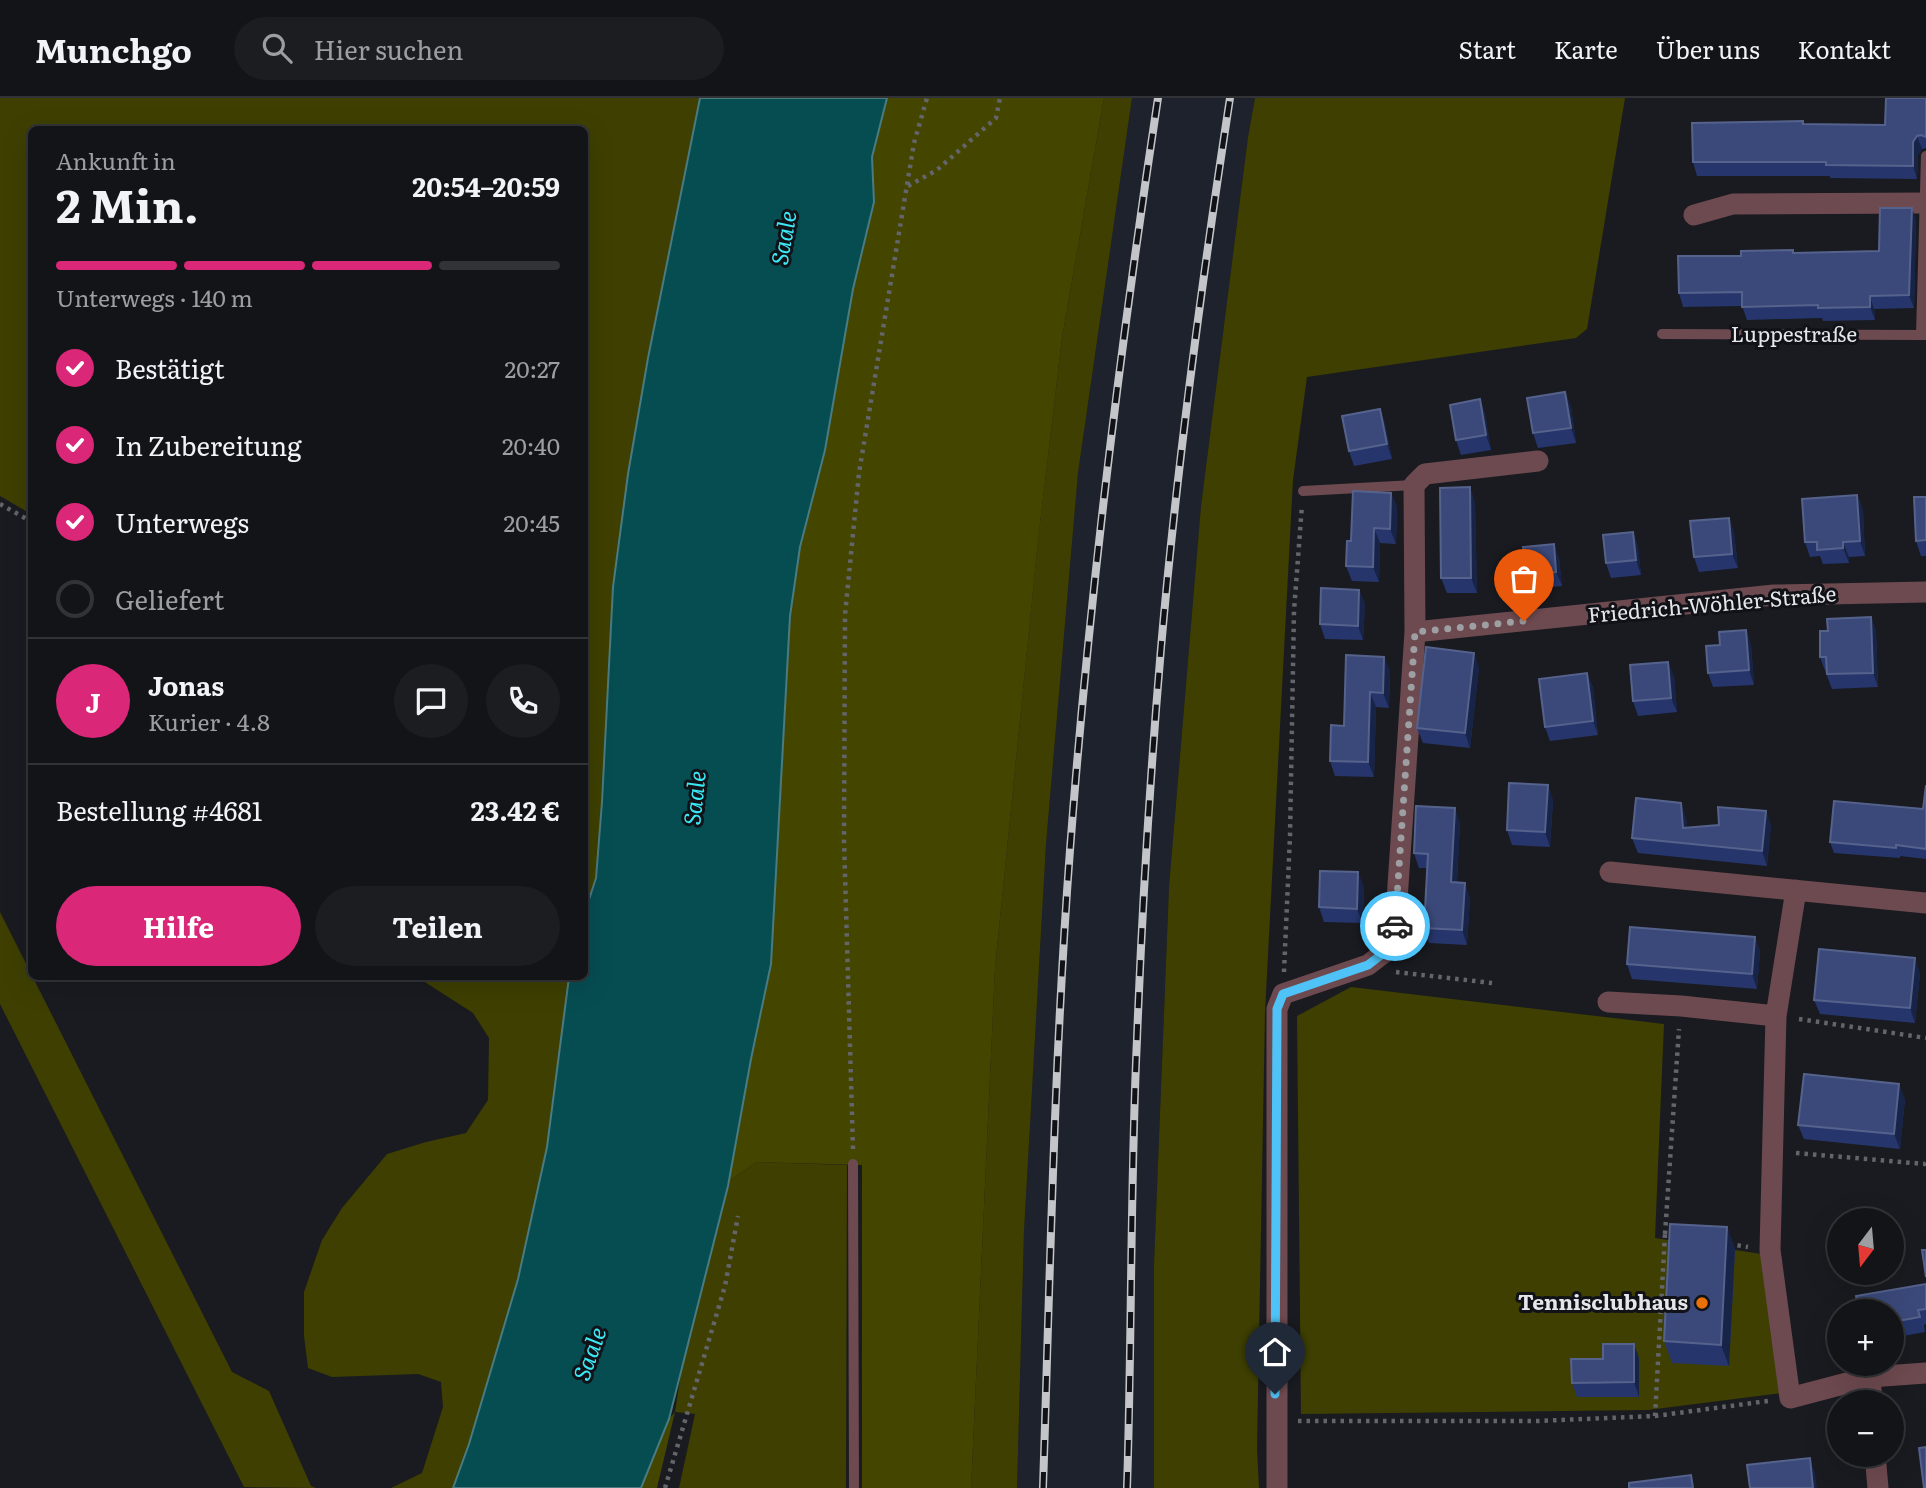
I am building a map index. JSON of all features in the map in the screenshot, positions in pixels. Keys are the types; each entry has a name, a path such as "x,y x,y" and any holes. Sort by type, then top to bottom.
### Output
{"street":[{"path":"1694,215 1733,204 1925,203"},
{"path":"1277,1488 1277,1009 1283,994 1368,965 1394,945 1415,632 1414,485 1425,474 1538,461"},
{"name":"Friedrich-Wöhler-Straße","path":"1415,632 1774,595 1926,592"},
{"path":"1610,872 1926,903"},
{"path":"1797,890 1776,1016 1770,1250 1790,1398 1870,1377 1926,1373"},
{"path":"1608,1002 1776,1016"},
{"path":"1870,1377 1871,1390"},
{"path":"1876,1467 1878,1488"}],"lane":[{"path":"1924,335 1926,156"},
{"name":"Luppestraße","path":"1662,334 1924,335"},
{"path":"1303,491 1414,485"},
{"path":"853,1164 854,1488"}],"path":[{"path":"853,1164 844,840 845,615 859,472 914,143 927,98"},
{"path":"908,186 937,170 996,118 1000,98"},
{"path":"1283,994 1290,835 1294,611 1303,491"},
{"path":"0,504 28,520"},
{"path":"1368,965 1404,974 1492,983"},
{"path":"1655,1416 1681,1006"},
{"path":"1776,1016 1926,1038"},
{"path":"1774,1151 1925,1164 1926,1158"},
{"path":"665,1488 725,1286 738,1216"},
{"path":"1665,1234 1678,1236"},
{"path":"1717,1242 1770,1250"},
{"path":"1275,1421 1537,1420 1655,1416 1790,1398"}],"shaded area":[{"path":"0,98 700,98 648,358 628,474 596,878 588,903 588,126 28,126 28,512 0,496"},
{"path":"879,98 1104,98 1062,338 1038,541 995,968 971,1488 862,1488 862,1165 757,1162 721,1186 787,598"},
{"path":"1104,98 1132,98 1078,473 1046,844 1024,1231 1017,1488 971,1488 995,968 1038,540 1062,338"},
{"path":"1132,98 1255,98 1201,506 1169,887 1154,1265 1154,1488 1017,1488 1024,1231 1046,844 1078,473"},
{"path":"1255,98 1625,98 1587,329 1576,338 1307,377 1293,480 1265,1012 1257,1449 1259,1488 1154,1488 1154,1265 1169,887 1201,506"},
{"path":"0,912 28,968 28,980 34,980 232,1372 269,1391 311,1486 316,1488 244,1487 0,1004"},
{"path":"422,980 569,980 547,1147 518,1279 469,1444 453,1488 391,1488 422,1473 443,1407 441,1382 418,1374 332,1377 308,1368 304,1336 304,1292 322,1240 342,1208 387,1154 466,1133 488,1100 489,1038 473,1013"},
{"path":"1351,987 1664,1024 1655,1238 1762,1254 1782,1393 1648,1410 1301,1414 1297,1016"},
{"path":"757,1162 847,1165 846,1488 679,1488 695,1414 675,1412 691,1309 721,1186"},
{"path":"675,1412 657,1488 641,1488 669,1419"}],"water":[{"name":"Saale","path":"700,98 887,98 872,157 874,202 853,289 825,450 800,547 790,616 771,964 728,1186 669,1419 641,1488 453,1488 469,1444 518,1279 547,1147 569,980 588,980 588,903 596,878 613,587 628,474 648,358"}],"building":[{"path":"1886,98 1926,98 1926,137 1917,136 1913,142 1913,166 1826,165 1826,162 1693,162 1692,123 1803,121 1803,124 1885,125"},
{"path":"1880,208 1912,208 1909,295 1870,296 1870,307 1818,308 1818,305 1742,307 1742,292 1679,293 1678,256 1741,256 1741,251 1879,251"},
{"path":"1565,392 1571,428 1533,433 1527,398"},
{"path":"1480,399 1486,435 1456,440 1450,405"},
{"path":"1380,409 1387,444 1349,451 1342,416"},
{"path":"1470,487 1471,578 1441,578 1440,488"},
{"path":"1353,491 1391,493 1390,529 1374,528 1373,567 1346,566 1347,541 1351,541"},
{"path":"1857,495 1860,541 1843,542 1843,548 1817,550 1817,542 1805,542 1802,499"},
{"path":"1914,497 1926,497 1926,540 1916,541"},
{"path":"1729,518 1732,554 1694,557 1690,521"},
{"path":"1633,532 1636,560 1606,563 1603,535"},
{"path":"1554,544 1556,572 1526,574 1523,547"},
{"path":"1321,588 1359,590 1358,626 1320,624"},
{"path":"1871,617 1873,673 1827,674 1826,657 1820,657 1820,631 1828,631 1827,619"},
{"path":"1746,630 1749,670 1708,673 1706,646 1720,645 1719,632"},
{"path":"1426,647 1474,653 1465,733 1417,728"},
{"path":"1346,655 1384,657 1383,693 1370,692 1368,762 1330,761 1331,725 1344,726"},
{"path":"1668,662 1671,698 1633,701 1630,665"},
{"path":"1587,673 1593,721 1545,727 1539,679"},
{"path":"1509,783 1548,785 1545,832 1507,830"},
{"path":"1926,785 1926,849 1830,842 1834,801 1923,809"},
{"path":"1636,798 1681,803 1683,828 1719,825 1718,807 1766,811 1762,851 1632,838"},
{"path":"1416,806 1455,808 1451,882 1465,883 1462,930 1424,928 1428,854 1414,853"},
{"path":"1320,871 1358,872 1357,909 1319,907"},
{"path":"1630,927 1755,937 1752,974 1627,964"},
{"path":"1819,949 1915,958 1910,1008 1814,1000"},
{"path":"1804,1074 1899,1084 1894,1134 1798,1125"},
{"path":"1670,1224 1727,1227 1721,1345 1664,1341"},
{"path":"1922,1250 1926,1250 1926,1277"},
{"path":"1926,1284 1926,1309 1918,1310 1920,1317 1904,1320 1904,1299 1857,1299 1856,1296"},
{"path":"1603,1344 1634,1344 1634,1382 1572,1383 1571,1359 1603,1359"},
{"path":"1926,1447 1926,1488 1924,1488 1919,1448"},
{"path":"1810,1458 1813,1488 1750,1488 1747,1465"},
{"path":"1691,1475 1693,1488 1629,1488 1629,1483"}],"railway":[{"path":"1043,1488 1053,1169 1070,850 1086,661 1107,473 1158,98"},
{"path":"1127,1488 1135,1095 1153,746 1182,441 1230,98"}],"way so far":[{"path":"1395,926 1415,632 1524,621"}],"place":[{"name":"Tennisclubhaus","path":"1702,1303"}],"route":[{"path":"1275,1394 1277,1009 1283,994 1368,965 1394,945 1395,926"}]}
